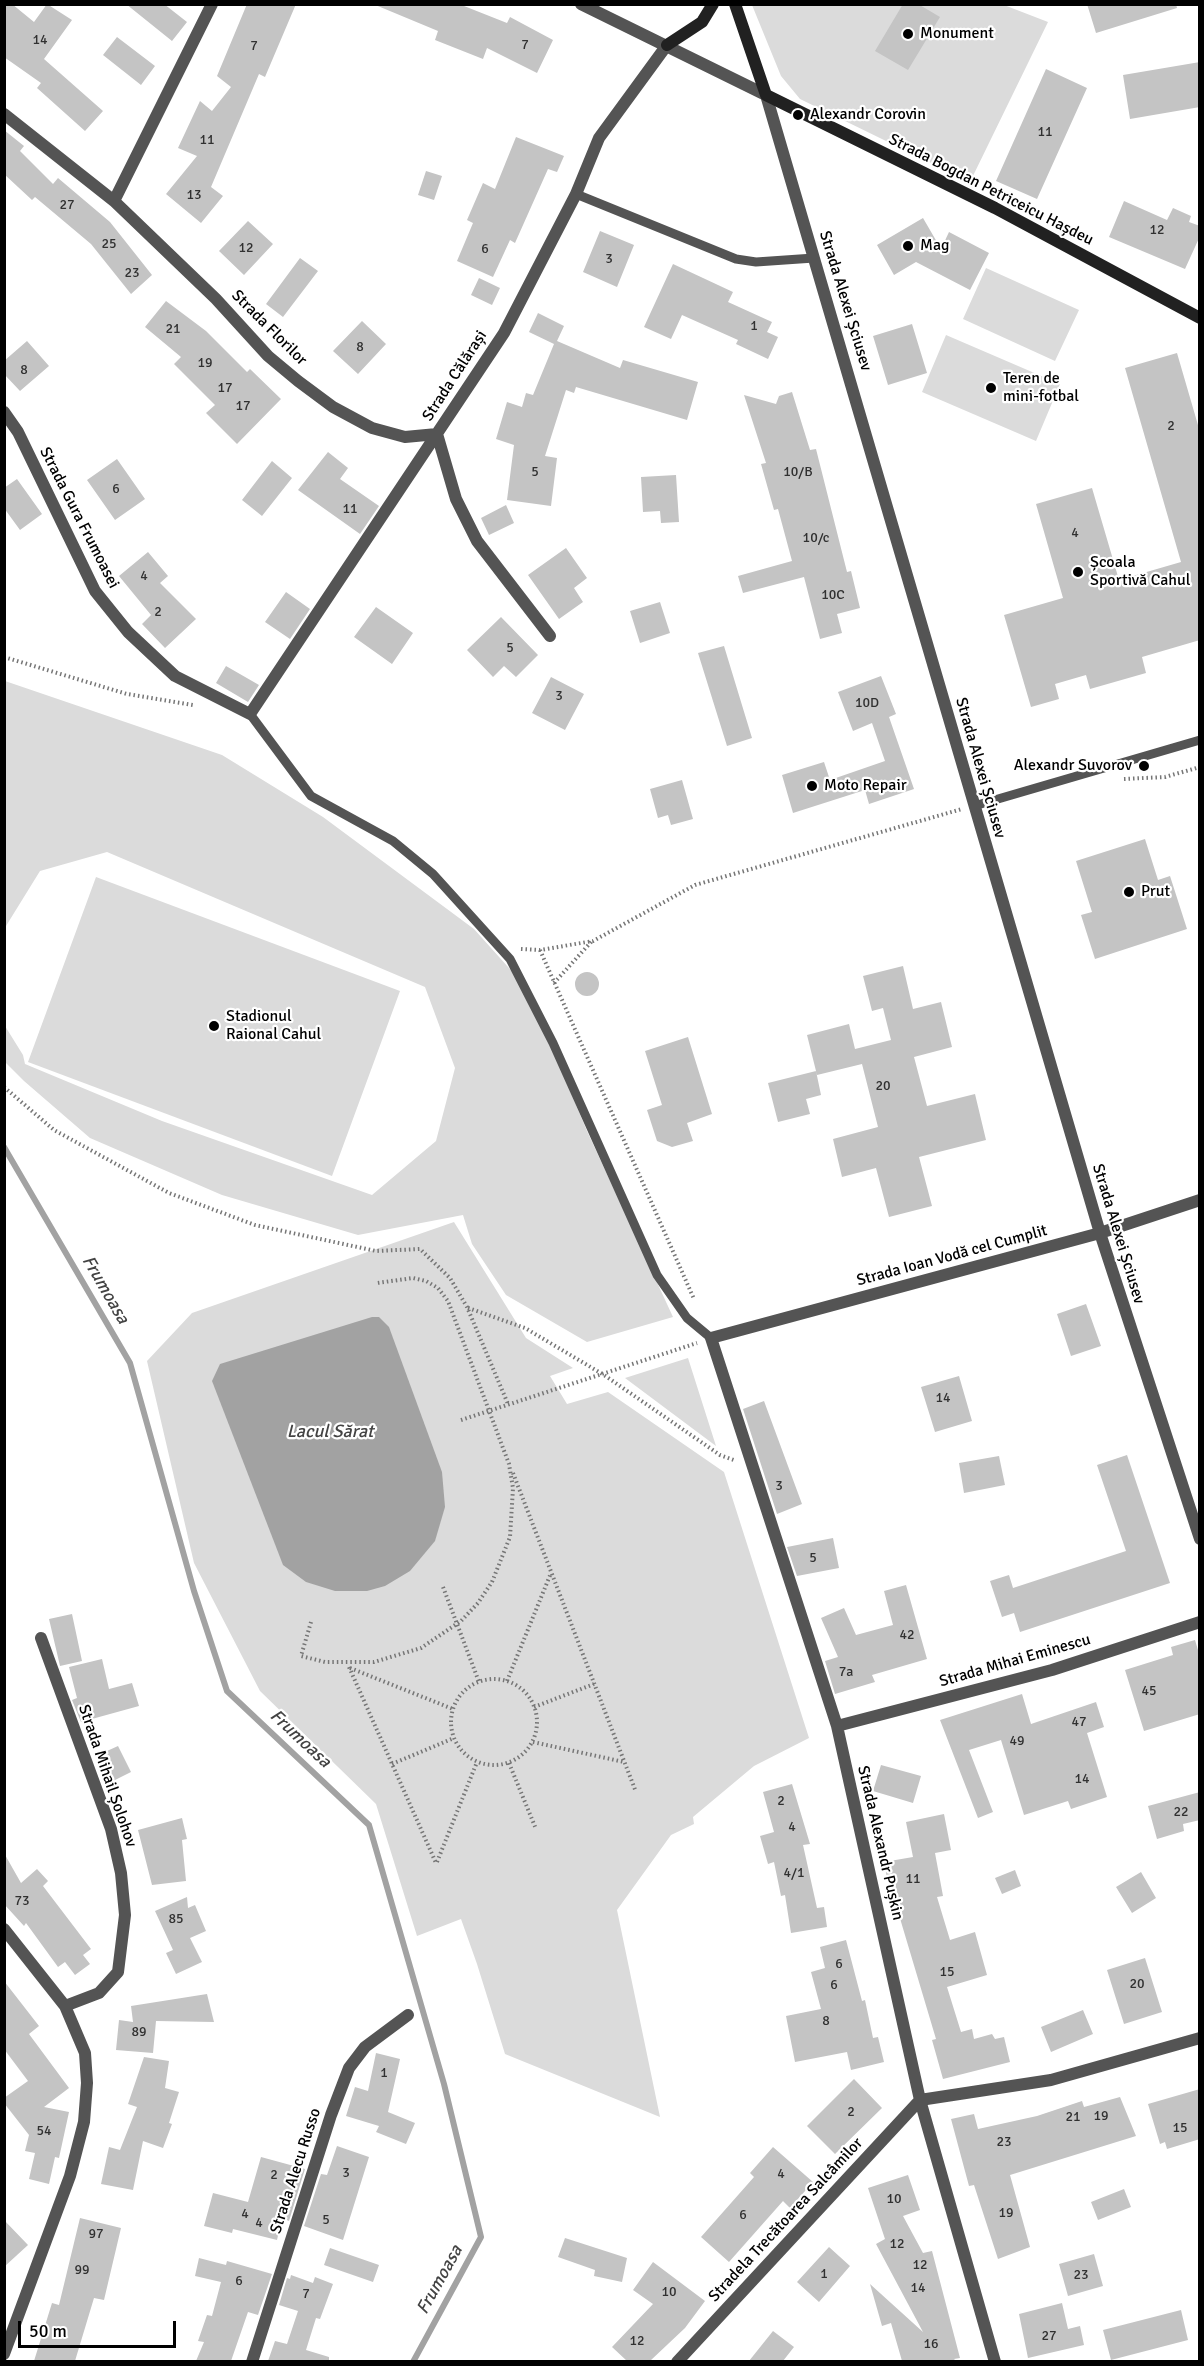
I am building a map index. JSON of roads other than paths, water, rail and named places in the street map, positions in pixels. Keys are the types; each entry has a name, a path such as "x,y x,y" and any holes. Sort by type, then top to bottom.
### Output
{"main road":[{"path":"667,45 702,22 713,4"},
{"name":"Strada Alexei Șciusev","path":"735,4 766,95"},
{"name":"Strada Bogdan Petriceicu Hașdeu","path":"766,95 995,208 1200,318"}],"street":[{"path":"114,201 212,4"},
{"path":"581,4 766,95"},
{"name":"Strada Călărași","path":"250,714 504,333 576,194 599,138 667,45"},
{"name":"Strada Alexei Șciusev","path":"766,95 1100,1233 1200,1539"},
{"name":"Strada Florilor","path":"4,114 114,201 216,298 268,356 333,407 372,428 405,437 437,434"},
{"name":"Strada Gura Frumoasei","path":"4,412 18,432 95,591 128,632 175,676 250,714"},
{"path":"437,434 456,499 477,542 550,636"},
{"name":"Strada Ioan Vodă cel Cumplit","path":"711,1338 1100,1233 1200,1200"},
{"name":"Strada Alexandr Pușkin","path":"711,1338 837,1726 920,2100 995,2361"},
{"name":"Strada Mihai Eminescu","path":"837,1726 1052,1670 1200,1622"},
{"name":"Strada Mihail Șolohov","path":"41,1638 111,1829 122,1873 125,1916 118,1972 99,1994 65,2006"},
{"path":"4,1929 65,2006 85,2053 87,2083 84,2122 70,2176 4,2354"},
{"name":"Strada Alecu Russo","path":"252,2361 331,2115 349,2068 365,2047 408,2015"},
{"path":"920,2100 1051,2080 1200,2038"},
{"name":"Stradela Trecătoarea Salcâmilor","path":"677,2361 920,2100"}],"lane":[{"path":"576,194 736,260 756,262 814,258"},
{"path":"250,714 312,796 393,841 433,874 510,959 553,1043 657,1275 687,1318 711,1338"},
{"path":"974,806 1200,740"}],"water":[{"name":"Lacul Sărat","path":"372,1317 379,1317 389,1327 442,1472 445,1507 435,1541 410,1571 385,1586 367,1591 335,1591 306,1582 283,1565 212,1381 220,1364"}],"waterway":[{"name":"Frumoasa","path":"4,1147 130,1363 194,1591 227,1691 369,1825 444,2084 481,2237 413,2362"}],"place":[{"name":"Monument","path":"908,34"},
{"name":"Alexandr Corovin","path":"798,115"},
{"name":"Mag","path":"908,246"},
{"name":"Teren de mini-fotbal","path":"991,388"},
{"name":"Școala Sportivă Cahul","path":"1078,572"},
{"name":"Alexandr Suvorov","path":"1144,766"},
{"name":"Moto Repair","path":"812,786"},
{"name":"Prut","path":"1129,892"},
{"name":"Stadionul Raional Cahul","path":"214,1026"}]}
